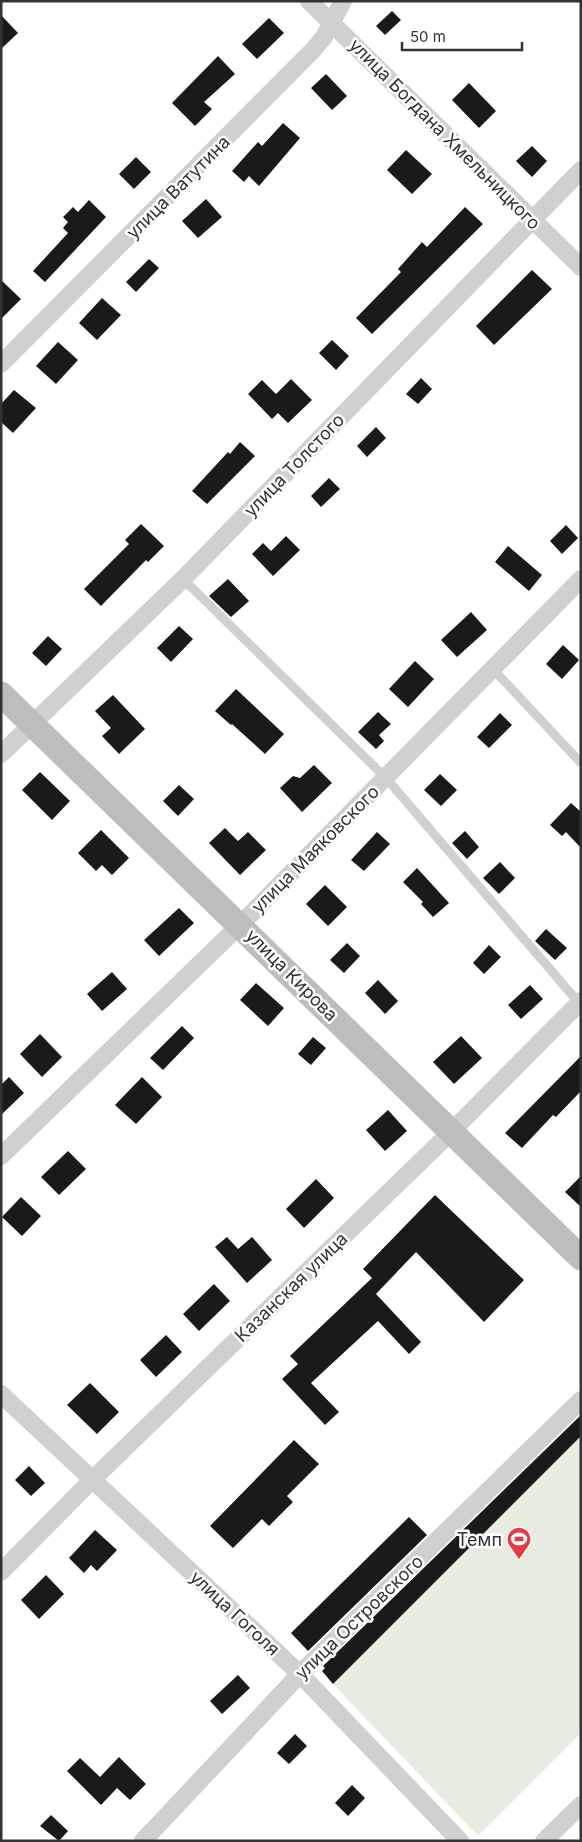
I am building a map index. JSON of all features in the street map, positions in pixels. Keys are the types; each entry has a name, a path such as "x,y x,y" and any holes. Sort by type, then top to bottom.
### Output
{"street":[{"name":"улица Богдана Хмельницкого","path":"309,1 581,267"},
{"name":"улица Ватутина","path":"1,364 313,50 343,1"},
{"name":"улица Толстого","path":"1,754 183,579 581,170"},
{"name":"улица Маяковского","path":"1,1156 240,925 581,579"},
{"name":"улица Кирова","path":"1,694 581,1258"},
{"name":"Казанская улица","path":"1,1572 92,1480 451,1132 580,1002"},
{"name":"улица Гоголя","path":"1,1394 300,1674 460,1841"},
{"name":"улица Островского","path":"143,1841 300,1674 581,1400"},
{"path":"544,1841 581,1805"}],"lane":[{"path":"183,579 386,778 580,1002"},
{"path":"493,669 581,763"}],"shaded area":[{"name":"Темп","path":"581,1436 581,1733 478,1836 333,1684"}],"building":[{"path":"392,11 401,20 385,35 376,26"},
{"path":"1,15 18,33 1,49"},
{"path":"269,18 284,33 257,59 242,44"},
{"path":"218,56 235,74 204,102 212,109 195,126 172,103"},
{"path":"326,74 347,96 332,110 311,88"},
{"path":"469,83 496,111 479,128 452,100"},
{"path":"283,123 300,138 259,186 249,176 244,182 232,171 258,142 262,146"},
{"path":"532,146 547,161 532,177 516,161"},
{"path":"406,150 432,174 412,194 387,170"},
{"path":"136,157 151,172 134,189 119,174"},
{"path":"206,199 222,217 198,238 182,221"},
{"path":"89,200 106,217 45,282 33,271 68,233 63,228 68,222 63,217 73,207 78,212"},
{"path":"465,207 483,224 372,334 356,318 401,272 398,269 422,242 427,247"},
{"path":"149,259 159,268 136,292 126,282"},
{"path":"532,270 552,289 494,345 476,326"},
{"path":"1,280 21,299 1,319"},
{"path":"102,298 121,315 97,340 79,323"},
{"path":"332,340 349,356 336,370 319,353"},
{"path":"58,342 78,360 56,384 36,366"},
{"path":"421,378 432,389 418,404 406,394"},
{"path":"291,379 312,400 288,423 278,413 272,419 248,394 262,380 276,394"},
{"path":"14,390 36,408 13,433 1,422 1,404"},
{"path":"376,427 386,438 367,457 357,446"},
{"path":"240,442 255,456 207,504 192,491 228,452 230,454"},
{"path":"329,478 340,489 321,507 311,496"},
{"path":"141,524 164,546 148,562 146,560 101,606 84,589 129,544 125,540"},
{"path":"566,525 578,538 562,554 550,541"},
{"path":"286,536 300,550 273,576 252,554 263,543 271,551"},
{"path":"508,546 542,575 529,591 495,562"},
{"path":"228,579 249,601 231,617 209,596"},
{"path":"471,612 487,630 457,657 441,640"},
{"path":"179,626 193,639 171,662 157,648"},
{"path":"48,636 62,649 46,666 32,653"},
{"path":"563,645 579,660 562,679 546,664"},
{"path":"415,661 434,679 408,707 389,689"},
{"path":"236,689 284,734 265,754 215,711"},
{"path":"113,695 145,729 119,754 102,736 111,728 95,711"},
{"path":"378,712 391,724 379,735 384,741 376,749 358,732"},
{"path":"500,713 512,725 489,748 477,737"},
{"path":"314,765 332,783 302,812 280,788 293,776 300,778"},
{"path":"40,772 70,801 52,820 22,790"},
{"path":"440,774 457,790 441,806 424,790"},
{"path":"179,785 194,799 178,816 163,801"},
{"path":"571,803 581,812 581,848 566,832 562,836 550,825"},
{"path":"225,828 238,841 248,832 266,850 240,875 209,843"},
{"path":"101,830 129,858 112,875 102,865 96,871 78,853"},
{"path":"465,831 479,847 467,859 452,843"},
{"path":"377,832 390,844 364,871 351,860"},
{"path":"500,862 515,878 499,894 483,878"},
{"path":"417,868 449,903 433,917 421,904 423,902 403,882"},
{"path":"325,885 347,907 328,926 306,904"},
{"path":"179,908 194,923 159,956 144,940"},
{"path":"546,929 567,948 555,960 535,941"},
{"path":"347,943 360,956 344,973 330,960"},
{"path":"489,945 501,957 484,974 473,963"},
{"path":"112,972 127,989 102,1011 87,994"},
{"path":"378,980 398,1001 385,1014 365,993"},
{"path":"256,983 284,1008 268,1026 240,1000"},
{"path":"530,985 543,999 521,1019 508,1005"},
{"path":"182,1026 194,1038 163,1070 150,1058"},
{"path":"40,1034 62,1057 42,1077 20,1054"},
{"path":"461,1036 482,1058 454,1084 433,1062"},
{"path":"313,1037 326,1048 311,1065 298,1054"},
{"path":"581,1056 581,1091 556,1117 553,1115 522,1148 505,1133"},
{"path":"9,1077 24,1093 1,1115 1,1085"},
{"path":"142,1077 162,1097 136,1124 115,1105"},
{"path":"388,1110 407,1131 385,1151 366,1130"},
{"path":"68,1151 86,1169 59,1195 41,1177"},
{"path":"581,1176 581,1207 565,1192"},
{"path":"316,1179 334,1198 304,1228 286,1209"},
{"path":"435,1195 524,1280 484,1322 416,1252 376,1294 421,1342 409,1354 378,1321 311,1383 339,1412 325,1425 282,1379 298,1364 290,1356 372,1278 363,1269"},
{"path":"21,1197 41,1216 22,1236 2,1217"},
{"path":"227,1237 238,1249 252,1237 272,1260 247,1283 215,1247"},
{"path":"214,1284 230,1301 199,1331 183,1314"},
{"path":"166,1335 182,1352 156,1377 140,1360"},
{"path":"90,1383 119,1412 97,1434 67,1405"},
{"path":"581,1415 581,1436 333,1684 322,1671 325,1668 323,1666"},
{"path":"294,1440 319,1464 287,1496 293,1502 269,1526 262,1519 233,1548 210,1526"},
{"path":"29,1466 45,1483 31,1496 15,1480"},
{"path":"409,1517 427,1535 308,1651 291,1633"},
{"path":"95,1530 117,1550 97,1571 91,1565 84,1573 69,1558"},
{"path":"46,1575 64,1594 39,1619 21,1600"},
{"path":"238,1675 250,1688 222,1714 210,1701"},
{"path":"295,1734 307,1746 289,1764 277,1753"},
{"path":"119,1757 146,1784 130,1800 117,1788 101,1805 67,1771 80,1758 100,1777"},
{"path":"352,1785 365,1798 348,1816 335,1803"},
{"path":"51,1815 68,1831 59,1841 40,1826"}],"place":[{"name":"Темп","path":"519,1560"}]}
